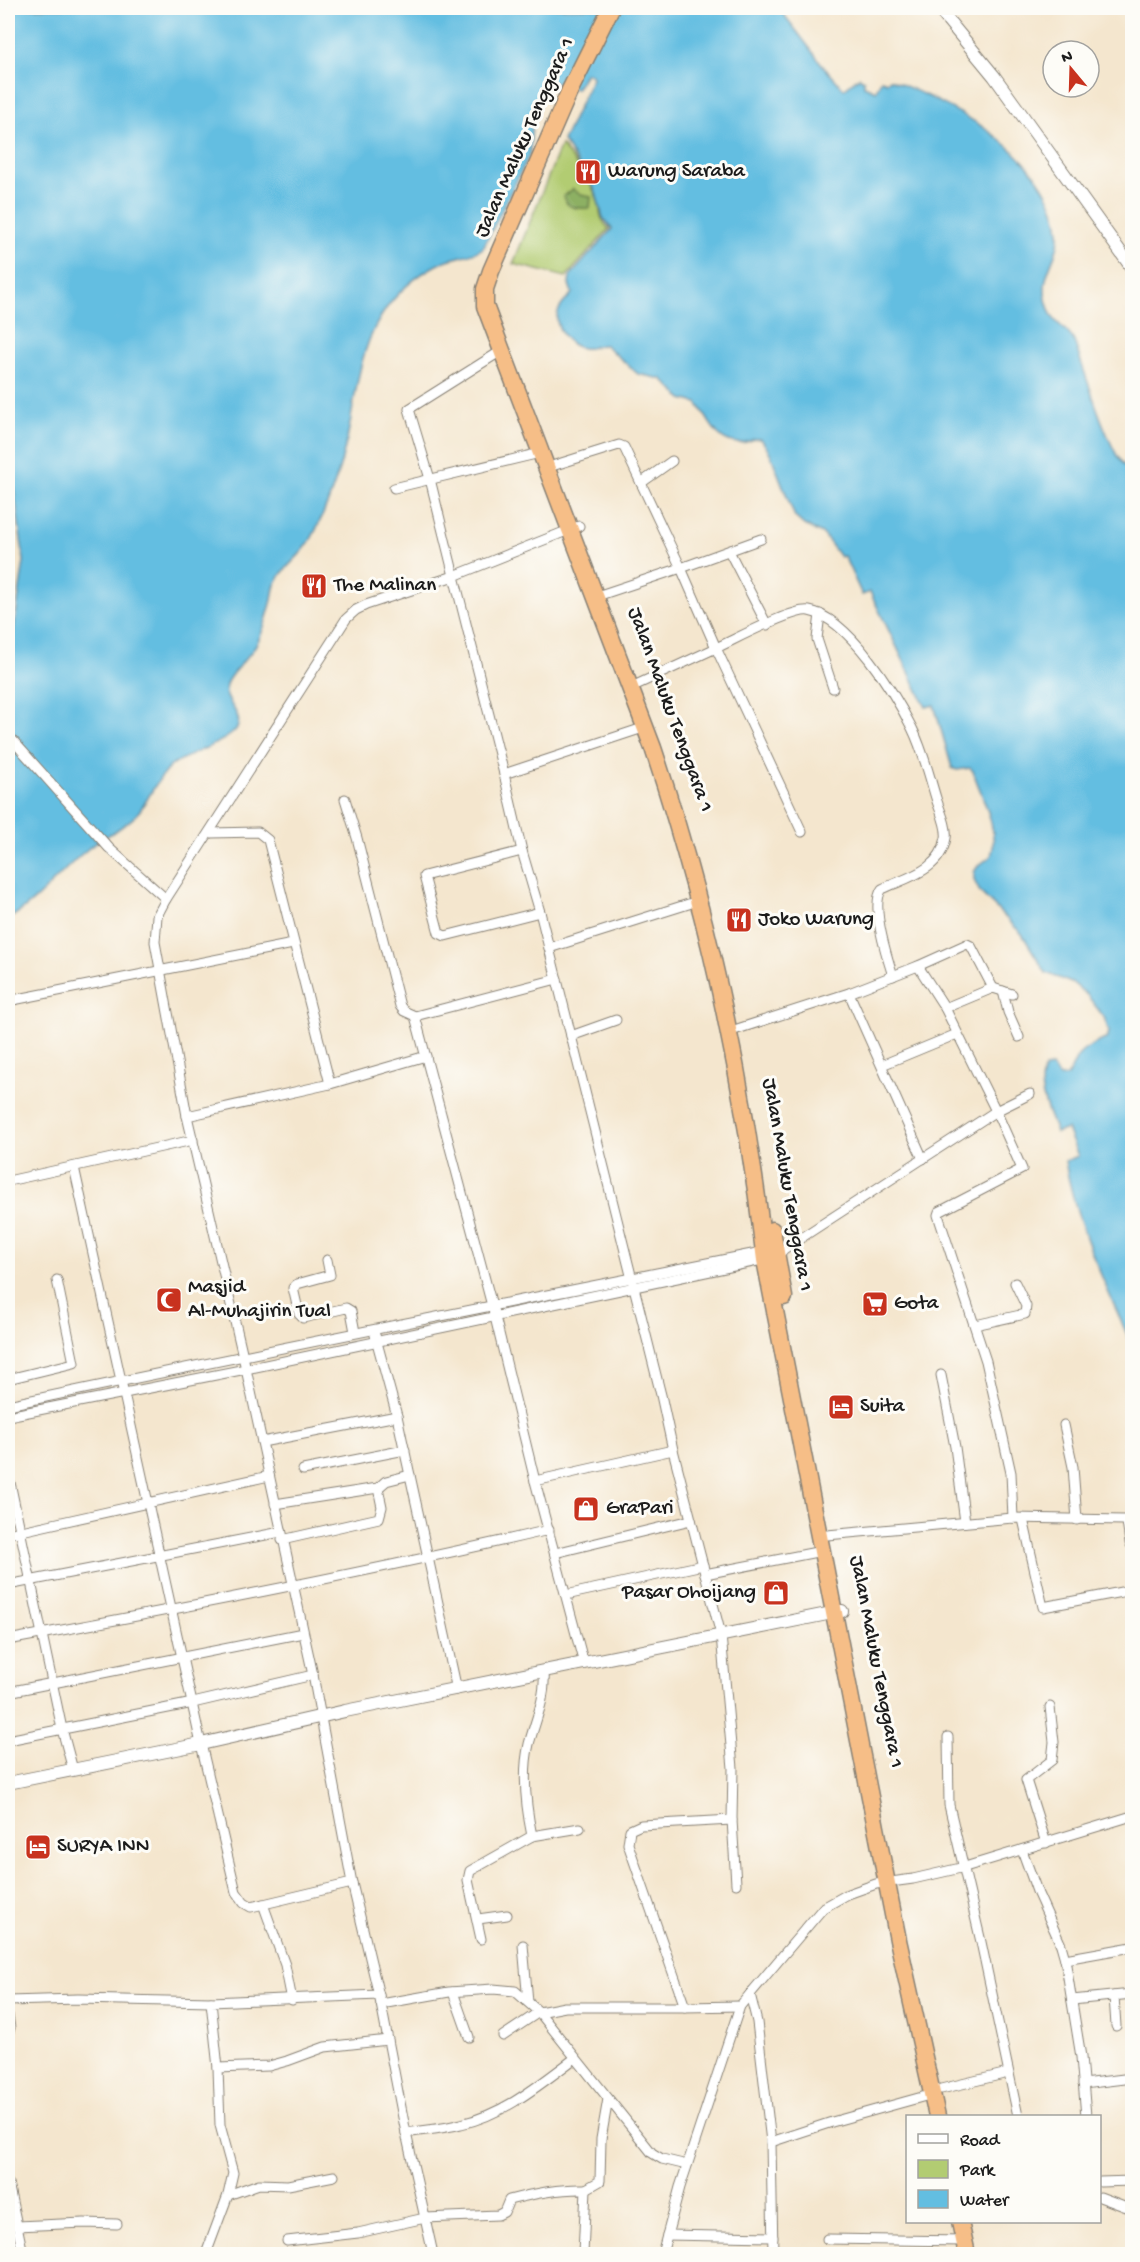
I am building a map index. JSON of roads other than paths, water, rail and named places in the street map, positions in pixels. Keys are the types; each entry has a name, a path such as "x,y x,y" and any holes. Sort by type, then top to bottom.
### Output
{"highway":[{"name":"Jalan Maluku Tenggara 1","path":"611,8 570,90 491,271 485,289 487,313 540,453 603,594 638,684 666,761 696,857 732,1031 760,1213 773,1253 838,1612 892,1882 900,1949 937,2092 947,2115"},
{"name":"Jalan Maluku Tenggara 1","path":"485,289 492,298 555,465 574,528 670,800 732,1031"},
{"name":"Jalan Maluku Tenggara 1","path":"937,2092 937,2115"},
{"path":"960,2223 965,2248"},
{"path":"970,2223 977,2254"}],"street":[{"path":"938,8 1020,111 1132,267"},
{"path":"501,351 409,408 430,479 522,851 572,1036 673,1450 721,1635 733,1768 732,1820 736,1884"},
{"path":"555,465 622,445 802,832"},
{"path":"394,488 540,453"},
{"path":"641,483 672,461"},
{"path":"433,2254 406,2133 380,1999 352,1883 314,1675 292,1587 246,1369 187,1116 159,970 155,924 166,899 211,833 350,614 366,605 454,576 574,528"},
{"path":"603,594 761,539"},
{"path":"729,551 767,625"},
{"path":"638,684 799,611 807,610 820,614 840,626 859,645 912,727 946,834 936,860 927,869 882,889 879,893 878,907 893,976"},
{"path":"820,614 817,639 833,688"},
{"path":"504,774 645,728"},
{"path":"8,735 109,848 166,899"},
{"path":"345,799 400,1006 404,1011 415,1016 557,979"},
{"path":"211,833 258,832 268,840 330,1084"},
{"path":"522,851 424,876 439,933 445,936 540,912"},
{"path":"549,948 698,901"},
{"path":"8,1001 293,944"},
{"path":"732,1031 849,993 967,944 971,946 993,988"},
{"path":"918,966 945,1008 1022,1169 939,1212 938,1215 984,1352 1008,1457 1018,1518 1043,1607 1132,1590"},
{"path":"945,1008 993,988 1007,993 1006,1008 1019,1036"},
{"path":"849,993 923,1159"},
{"path":"415,1016 584,1664"},
{"path":"572,1036 616,1020"},
{"path":"882,1065 957,1034"},
{"path":"187,1116 330,1084 426,1056"},
{"path":"8,1405 373,1328 633,1282 773,1253 996,1111 1030,1094"},
{"path":"8,1181 193,1140"},
{"path":"74,1167 123,1380 201,1744 236,1892 248,1906 352,1883"},
{"path":"327,1260 330,1275 297,1284 293,1288 299,1314 303,1318 346,1308 351,1311 355,1332"},
{"path":"8,1379 74,1363 57,1280"},
{"path":"8,1416 495,1317 633,1282"},
{"path":"975,1326 1025,1314 1026,1306 1016,1283"},
{"path":"373,1328 398,1416 457,1690"},
{"path":"941,1375 955,1448 965,1521"},
{"path":"262,1442 398,1416"},
{"path":"1064,1425 1073,1467 1077,1520"},
{"path":"303,1470 405,1450"},
{"path":"535,1481 673,1450"},
{"path":"8,1473 41,1634 73,1770"},
{"path":"275,1504 378,1488 387,1481 410,1475"},
{"path":"8,1534 269,1476"},
{"path":"8,1585 379,1518 382,1507 378,1488"},
{"path":"566,1595 825,1543 965,1521 1018,1518 1126,1521 1132,1546"},
{"path":"555,1553 691,1520"},
{"path":"8,1640 292,1587 549,1530"},
{"path":"8,1783 838,1612"},
{"path":"8,1692 303,1633"},
{"path":"532,1836 526,1801 527,1757 543,1702 544,1671"},
{"path":"8,1740 193,1703 314,1675"},
{"path":"1046,1843 1026,1780 1052,1760 1054,1742 1050,1707"},
{"path":"948,1737 949,1805 965,1867 1018,2115"},
{"path":"662,2254 687,2165 740,2007 826,1905 857,1891 965,1867 1132,1816"},
{"path":"684,2007 632,1859 628,1836 630,1830 641,1825 732,1820"},
{"path":"482,1939 468,1873 532,1836 580,1828"},
{"path":"1022,1850 1065,1959 1086,2115"},
{"path":"262,1904 285,1965 292,2000"},
{"path":"478,1919 507,1915"},
{"path":"523,1945 528,2002"},
{"path":"1065,1959 1132,1947"},
{"path":"8,2001 78,1999 211,2002 380,1999 453,1992 515,1991 539,2012 574,2059 655,2156 687,2165"},
{"path":"453,1992 469,2037"},
{"path":"750,1994 757,2022 771,2142 773,2254"},
{"path":"1072,2000 1132,1994"},
{"path":"1114,1996 1116,2026"},
{"path":"206,2254 228,2195 232,2176 220,2125 218,2068 211,2002"},
{"path":"502,2036 539,2012 565,2007 740,2007"},
{"path":"8,2015 10,2031 8,2034"},
{"path":"218,2068 268,2066 325,2047 387,2040"},
{"path":"406,2133 461,2125 501,2110 530,2092 574,2059"},
{"path":"771,2142 832,2122 1008,2073"},
{"path":"1083,2084 1132,2078"},
{"path":"287,2241 358,2233 425,2218 498,2215 504,2212 509,2200 553,2190 586,2189 600,2181 601,2139 608,2099"},
{"path":"232,2176 249,2186"},
{"path":"228,2195 259,2184 288,2185 334,2176"},
{"path":"1101,2182 1132,2181"},
{"path":"8,2188 23,2254"},
{"path":"583,2254 586,2189"},
{"path":"1101,2198 1132,2209"},
{"path":"17,2226 117,2224"},
{"path":"668,2235 773,2237"},
{"path":"827,2239 965,2248"}],"water":[{"path":"8,8 779,8 824,67 844,89 859,77 864,80 864,86 876,91 881,80 887,82 890,79 936,100 980,125 1000,139 1034,175 1052,204 1059,231 1056,251 1046,278 1046,300 1053,317 1074,341 1096,407 1111,443 1124,465 1132,469 1132,1346 1076,1209 1065,1161 1078,1156 1067,1129 1056,1133 1044,1100 1041,1083 1045,1068 1051,1067 1060,1077 1066,1077 1081,1053 1107,1038 1109,1032 1104,1017 1087,995 1074,984 1046,973 1022,934 980,892 974,880 974,872 991,856 993,835 973,771 970,768 957,770 952,768 934,705 926,707 870,592 862,595 844,556 840,557 824,535 804,525 795,517 770,453 762,440 756,439 740,443 724,439 714,429 697,403 682,399 662,379 638,374 605,345 585,348 572,344 560,329 557,317 562,304 572,293 569,284 570,276 612,229 603,218 595,190 563,141 592,78 586,73 576,89 551,81 532,121 530,154 483,248 474,253 445,261 421,275 394,299 378,321 364,353 345,449 324,511 309,542 276,583 266,622 257,643 227,682 226,695 238,717 237,728 226,738 171,766 132,819 89,848 30,904 8,919 8,654 12,642 24,561 8,446"}],"place":[{"name":"Warung Saraba","path":"588,172"},
{"name":"The Malinan","path":"314,586"},
{"name":"Joko Warung","path":"739,920"},
{"name":"Masjid Al-Muhajirin Tual","path":"169,1300"},
{"name":"Gota","path":"875,1304"},
{"name":"Suita","path":"841,1407"},
{"name":"GraPari","path":"586,1509"},
{"name":"Pasar Ohoijang","path":"776,1593"},
{"name":"SURYA INN","path":"38,1847"}]}
